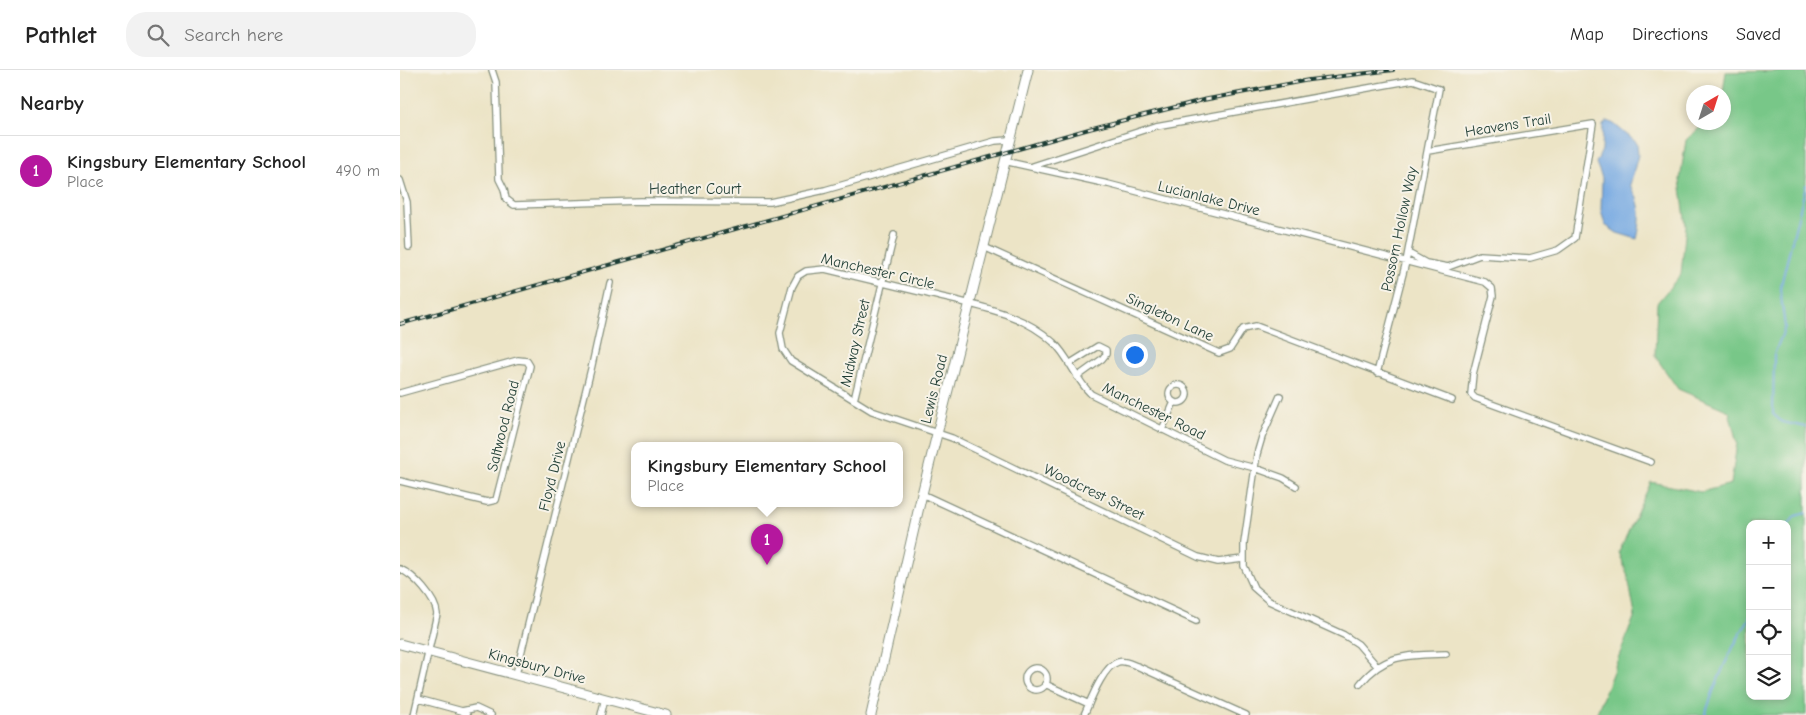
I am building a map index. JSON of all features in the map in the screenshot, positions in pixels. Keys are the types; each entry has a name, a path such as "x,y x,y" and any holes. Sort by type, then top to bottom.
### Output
{"street":[{"name":"Heather Court","path":"492,70 496,82 499,179 506,199 514,205 660,201 770,202 825,190 995,141 1009,140"},
{"name":"Lewis Road","path":"871,715 922,494 1028,70"},
{"name":"Possom Hollow Way","path":"1031,167 1156,126 1413,80 1439,89 1408,253 1377,372"},
{"name":"Heavens Trail","path":"1408,253 1426,263 1448,267 1480,255 1530,258 1558,250 1571,242 1575,238 1593,124 1428,151"},
{"name":"Lucianlake Drive","path":"1004,161 1108,184 1485,282 1492,288 1493,296 1471,385 1471,394 1476,398 1651,462"},
{"path":"400,180 407,202 409,247"},
{"name":"Midway Street","path":"854,400 894,234"},
{"name":"Singleton Lane","path":"984,247 1219,353 1230,349 1243,329 1256,326 1452,400"},
{"name":"Manchester Circle","path":"937,433 884,416 791,361 783,349 780,333 792,287 798,276 806,271 825,269 969,304"},
{"name":"Floyd Drive","path":"516,674 592,365 610,282"},
{"name":"Manchester Road","path":"969,304 1006,315 1040,332 1058,347 1076,377 1091,394 1224,460 1283,478 1296,486"},
{"path":"1069,364 1098,346 1106,350 1105,357 1076,377"},
{"name":"Saltwood Road","path":"400,393 518,360 527,361 530,366 496,500 487,502 400,481"},
{"path":"1280,396 1262,436 1255,468 1243,559 1251,582 1258,593 1269,601 1344,635 1358,644 1377,666"},
{"path":"1162,430 1174,402"},
{"name":"Woodcrest Street","path":"937,433 984,453 1198,557 1218,562 1243,559"},
{"path":"922,494 1196,621"},
{"path":"400,570 411,576 436,608 429,651 414,715"},
{"name":"Kingsbury Drive","path":"400,644 666,715"},
{"path":"1360,684 1377,666 1396,657 1446,654"},
{"path":"1084,715 1104,674 1112,665 1120,662 1137,666 1246,715"},
{"path":"1045,684 1089,704"},
{"path":"601,715 605,698"},
{"path":"418,699 465,713 476,708 491,715"}],"green space":[{"path":"1806,71 1806,715 1596,715 1635,615 1628,577 1619,552 1651,482 1701,492 1731,484 1737,443 1729,411 1678,389 1655,356 1657,303 1681,274 1686,226 1680,180 1686,140 1697,130 1731,130 1731,85 1724,85 1726,72"}],"water":[{"path":"1608,121 1637,143 1638,155 1630,185 1637,198 1640,211 1637,239 1617,233 1605,225 1601,210 1602,178 1596,163 1602,150 1603,125"}],"waterway":[{"path":"1806,185 1780,289 1785,327 1774,355 1773,414 1782,422 1806,427"},
{"path":"1791,522 1795,516 1806,513"},
{"path":"1705,715 1724,664 1746,624"}],"railway":[{"path":"400,324 1089,129 1203,100 1309,80 1393,70"}],"place":[{"name":"Kingsbury Elementary School","path":"767,565"}]}
